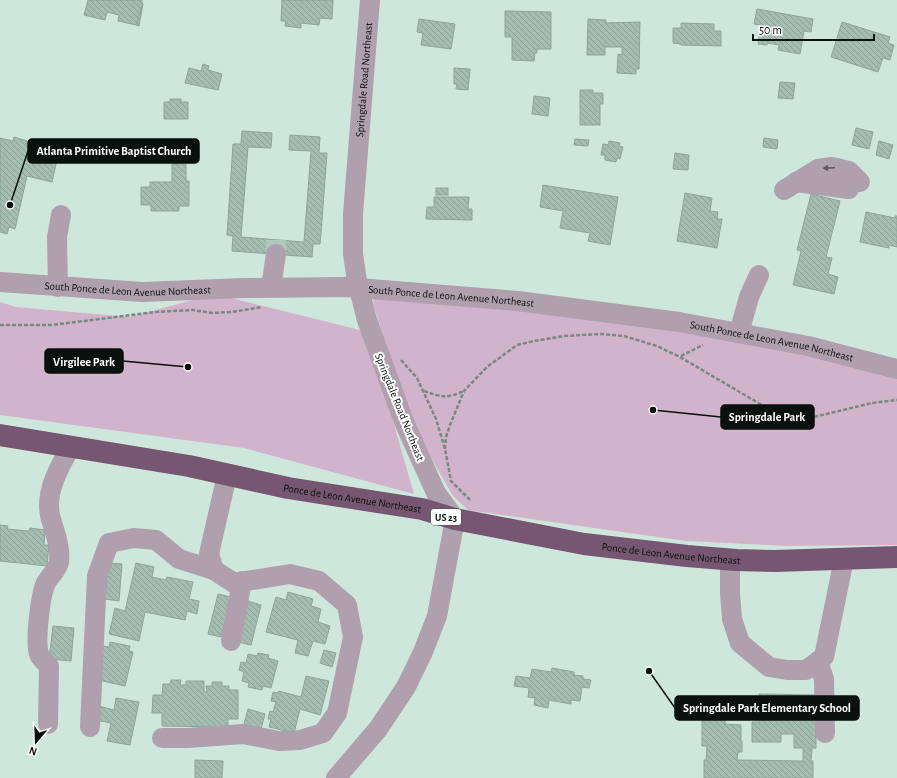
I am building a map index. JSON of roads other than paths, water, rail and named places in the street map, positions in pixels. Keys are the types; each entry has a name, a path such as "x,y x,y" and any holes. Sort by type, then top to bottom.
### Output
{"highway":[{"name":"Ponce de Leon Avenue Northeast","path":"0,434 190,466 288,488 422,509 455,519 584,544 680,555 775,561 897,557"}],"street":[{"name":"Springdale Road Northeast","path":"370,0 353,214 353,254 358,288 367,320 404,422 436,493 455,519"},
{"path":"790,186 818,169 832,167 849,171 855,186"},
{"path":"58,287 57,237 61,215"},
{"path":"271,287 276,254"},
{"path":"739,333 749,297 759,275"},
{"name":"South Ponce de Leon Avenue Northeast","path":"0,282 142,292 271,287 358,288 518,301 679,322 808,346 897,369"},
{"path":"48,724 49,666 39,655 37,625 44,586 48,578 59,565 60,552 50,513 50,496 55,477 71,446"},
{"path":"214,570 209,554 227,474"},
{"path":"336,778 378,729 406,687 423,652 437,616 455,519"},
{"path":"90,726 97,576 109,543 134,538 156,540 179,559 214,570 234,583 290,574 319,581 347,605 353,637 337,713 323,733 300,740 279,741 243,734 188,738 162,738"},
{"path":"730,559 732,619 740,644 769,667 787,670 806,670 824,657 844,559"},
{"path":"231,641 242,581"},
{"path":"818,661 824,680 825,733"}],"tunnel":[{"path":"276,240 276,254"}],"place":[{"name":"Atlanta Primitive Baptist Church","path":"10,205"},
{"name":"Virgilee Park","path":"188,367"},
{"name":"Springdale Park","path":"653,410"},
{"name":"Springdale Park Elementary School","path":"649,671"}]}
